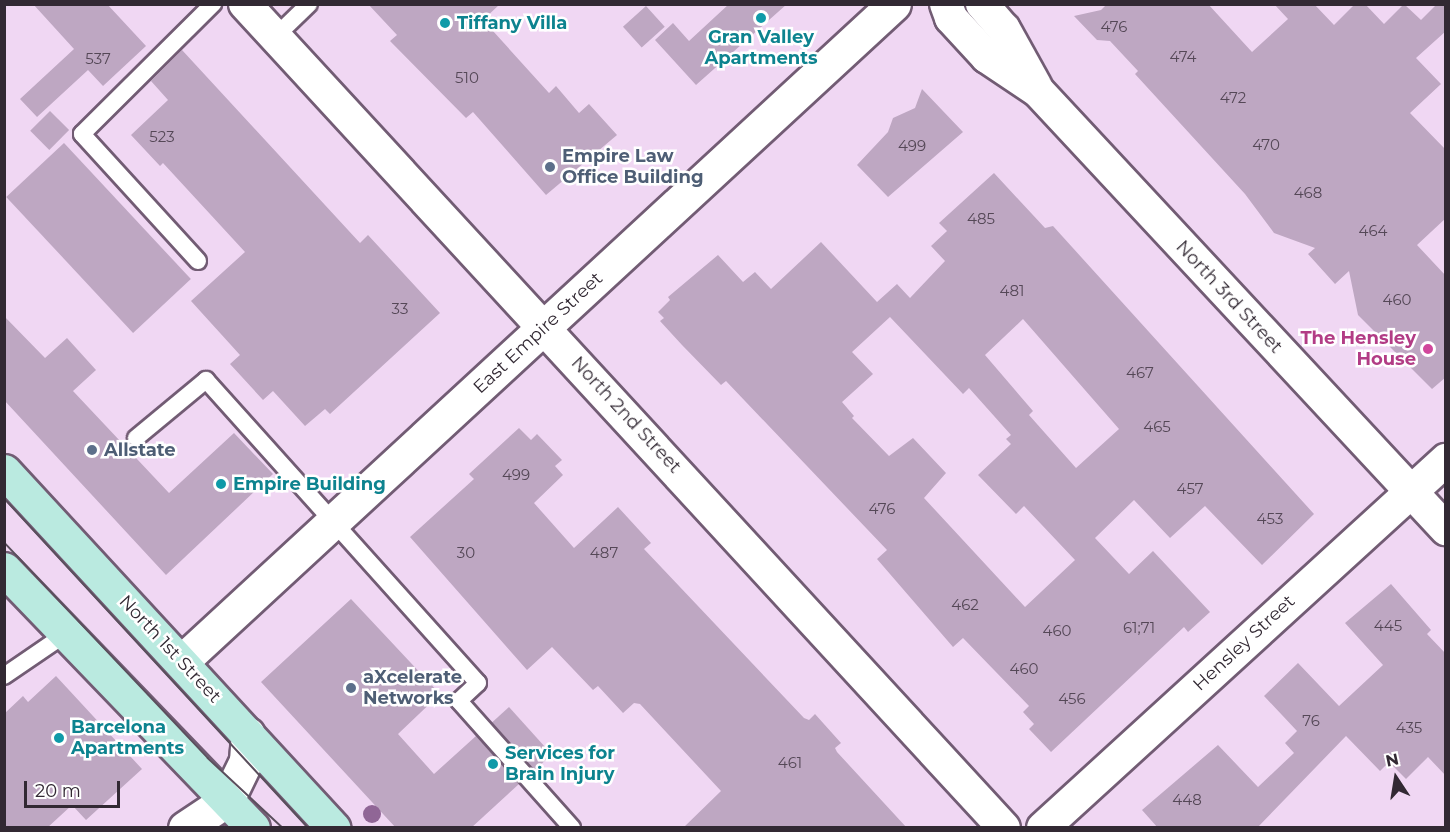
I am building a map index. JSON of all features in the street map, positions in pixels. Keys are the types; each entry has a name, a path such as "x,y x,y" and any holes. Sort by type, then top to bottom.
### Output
{"main road":[{"name":"North 1st Street","path":"4,471 334,828"},
{"path":"4,569 253,828"}],"street":[{"name":"North 2nd Street","path":"245,4 1004,828"},
{"name":"East Empire Street","path":"181,662 894,4"},
{"name":"North 3rd Street","path":"946,4 951,18 987,57 1038,92 1446,529"},
{"name":"North 3rd Street","path":"982,4 1004,28 1038,92"},
{"name":"Hensley Street","path":"1043,828 1446,460"},
{"path":"184,828 227,800 246,761 248,734"}],"lane":[{"path":"198,261 82,134 213,4"},
{"path":"275,37 309,4"},
{"path":"136,438 206,380 478,683 459,701 572,828"},
{"path":"4,676 67,633"}],"building":[{"path":"33,4 107,4 146,46 103,86 88,70 37,117 20,99 74,49"},
{"path":"368,4 500,4 483,20 549,93 556,86 579,113 589,104 617,135 546,195 473,112 466,118 390,41 397,35"},
{"path":"729,4 787,4 696,85 655,40 673,23 689,41"},
{"path":"1107,4 1208,4 1252,52 1288,19 1274,4 1314,4 1334,25 1355,4 1365,4 1384,24 1404,4 1421,20 1437,4 1446,4 1446,31 1416,58 1441,84 1410,113 1446,150 1446,218 1417,245 1446,276 1446,377 1432,389 1358,315 1349,271 1335,284 1308,254 1315,248 1274,233 1245,194 1135,74 1138,71 1110,41 1097,40 1074,16 1101,10"},
{"path":"646,6 665,27 642,48 623,27"},
{"path":"182,50 360,243 368,235 440,313 330,414 325,409 305,426 273,391 263,400 230,364 240,355 191,301 245,252 163,163 160,166 131,135 168,100 151,81"},
{"path":"922,89 963,132 888,197 857,165 888,132 893,118 915,108"},
{"path":"50,111 69,130 49,150 30,131"},
{"path":"64,143 191,279 133,333 6,197"},
{"path":"994,173 1045,228 1053,226 1314,514 1262,565 1205,506 1170,538 1134,500 1095,538 1129,574 1153,551 1210,612 1188,632 1184,627 1051,752 1029,729 1034,724 1023,712 1029,706 963,638 953,647 877,559 887,550 726,381 721,385 682,345 660,321 664,318 658,312 670,300 668,297 718,255 743,282 755,272 771,289 821,242 877,302 897,284 910,298 945,261 931,246 947,231 939,223","holes":["890,317 963,394 969,388 1011,435 1006,439 1011,444 978,475 1016,514 1024,506 1075,560 1025,607 924,498 946,473 913,438 889,456 852,418 854,416 842,402 873,374 852,352","1023,319 1119,429 1076,468 1029,415 1033,411 985,355"]},
{"name":"Empire Building","path":"4,316 45,358 67,338 96,370 73,391 169,493 234,433 273,474 166,575 4,400"},
{"path":"519,428 531,440 537,434 562,460 555,466 563,475 534,503 574,548 618,507 651,543 644,549 804,718 809,720 815,714 841,743 835,748 837,752 907,828 683,828 721,791 640,704 634,703 623,713 598,686 593,690 552,647 527,670 410,537 474,479 469,474"},
{"path":"1391,584 1431,630 1427,634 1446,654 1446,776 1428,757 1406,779 1389,762 1380,771 1346,736 1257,828 1158,828 1142,810 1218,745 1258,787 1294,753 1285,743 1297,731 1264,696 1298,663 1339,706 1383,665 1345,623"},
{"name":"aXcelerate Networks","path":"351,599 440,694 398,734 434,774 476,736 519,784 471,828 396,828 261,682"},
{"name":"Barcelona Apartments","path":"56,676 142,769 86,820 72,805 47,828 4,828 4,714 23,696 28,702"},
{"path":"509,707 552,755 535,770 492,722"}],"tram line":[{"path":"4,498 309,828"},
{"path":"4,542 208,758 283,828"}],"place":[{"name":"Gran Valley Apartments","path":"761,18"},
{"name":"Tiffany Villa","path":"445,23"},
{"name":"Empire Law Office Building","path":"550,167"},
{"name":"The Hensley House","path":"1428,349"},
{"name":"Allstate","path":"92,450"},
{"name":"Empire Building","path":"221,484"},
{"name":"aXcelerate Networks","path":"351,688"},
{"name":"Barcelona Apartments","path":"59,738"},
{"name":"Services for Brain Injury","path":"493,764"}]}
